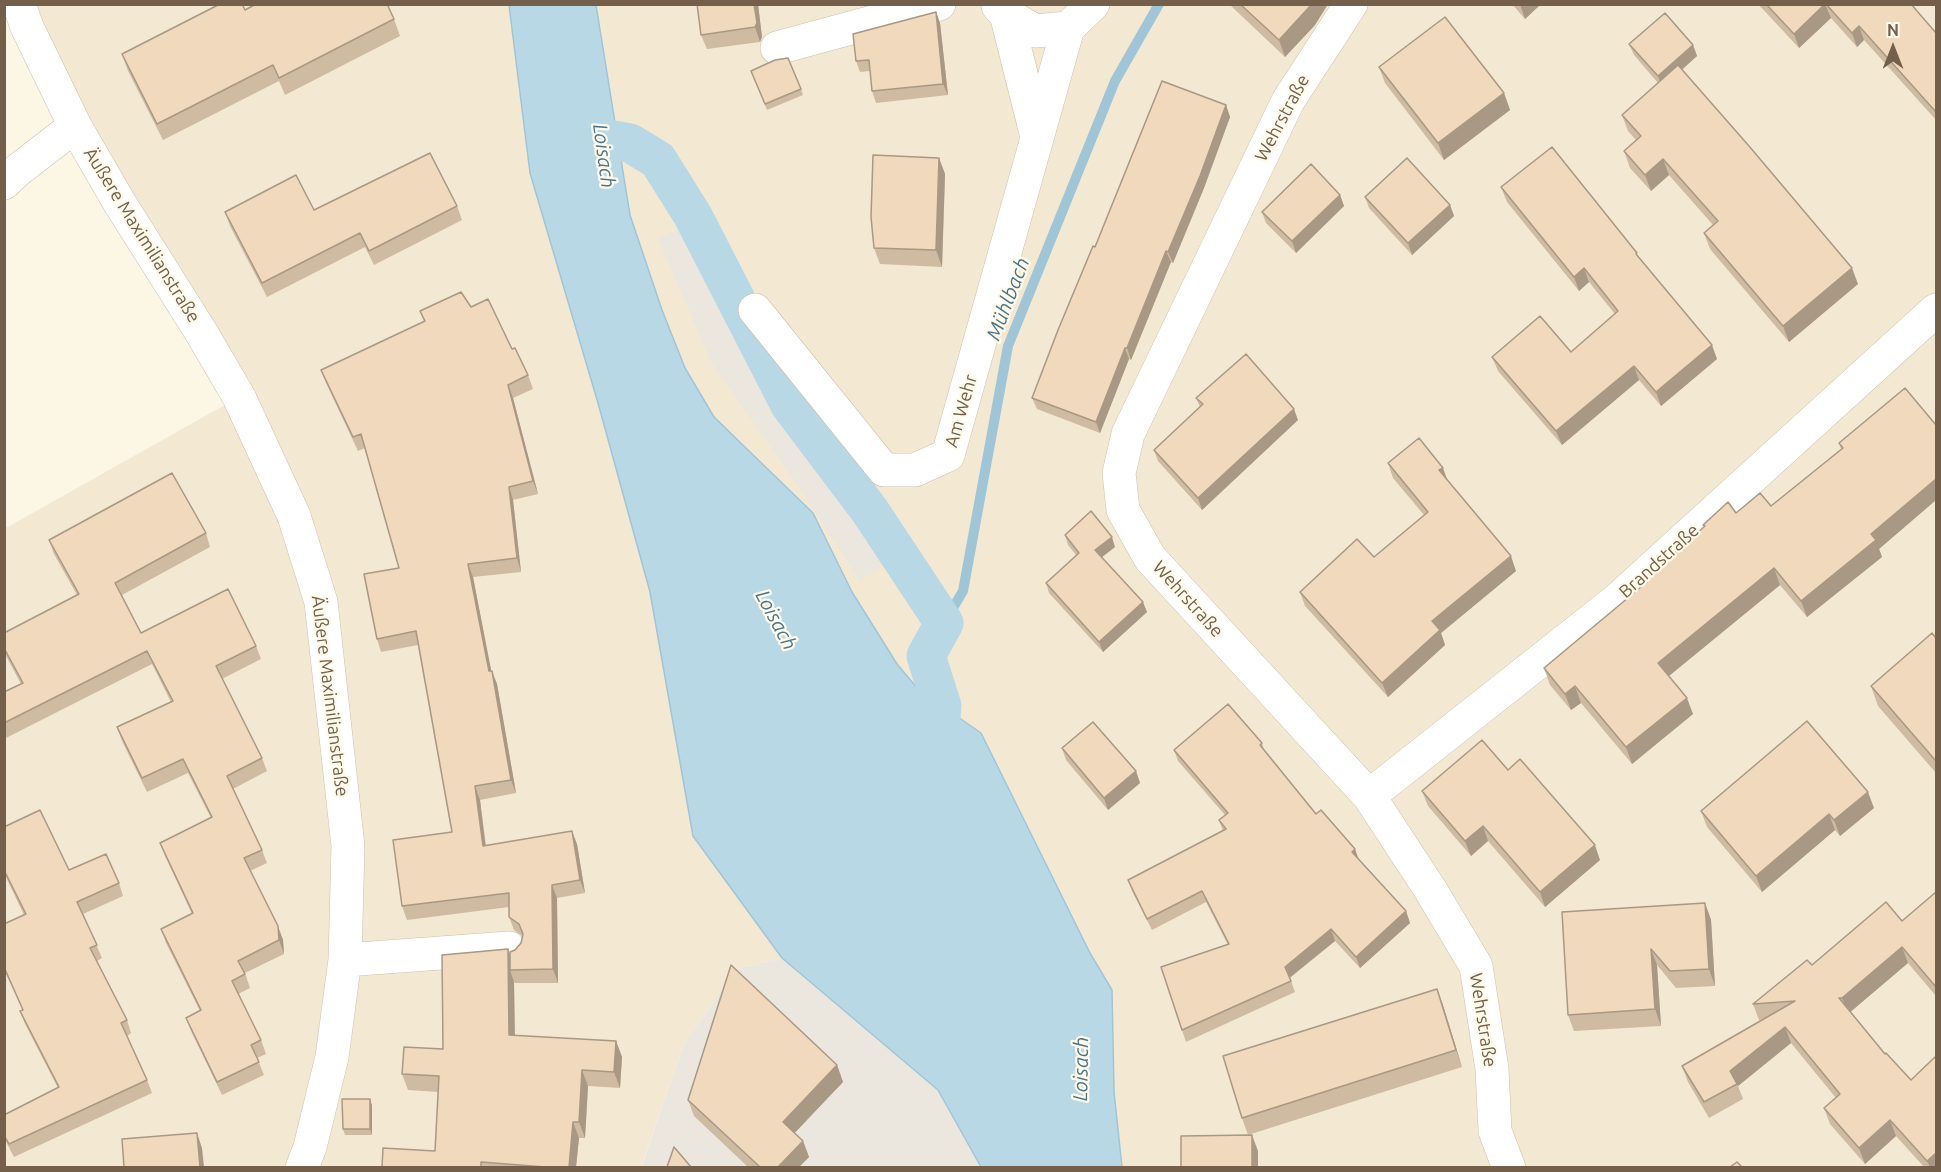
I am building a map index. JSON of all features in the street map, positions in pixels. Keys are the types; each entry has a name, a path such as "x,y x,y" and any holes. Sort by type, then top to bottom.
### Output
{"street":[{"name":"Äußere Maximilianstraße","path":"19,4 27,27 75,126 118,202 201,332 239,397 294,516 321,602 348,846 345,960 332,1057 310,1147 302,1167"},
{"path":"777,48 939,4"},
{"path":"1068,28 1093,4"},
{"name":"Wehrstraße","path":"1351,4 1287,101 1128,434 1119,473 1123,510 1150,558 1369,796 1431,889 1476,966 1492,1069 1495,1131 1509,1167"},
{"name":"Am Wehr","path":"755,310 884,470 915,470 948,455 1068,28 1035,31 1001,9"},
{"name":"Am Wehr","path":"1001,9 1037,139"},
{"path":"4,183 75,126"},
{"name":"Brandstraße","path":"1369,796 1617,600 1936,310"},
{"path":"345,960 509,948"}],"shaded area":[{"path":"19,5 509,5 530,173 598,403 650,592 693,836 782,958 736,969 684,1044 641,1167 5,1167 4,529 239,397"},
{"path":"596,5 1936,5 1936,1167 1122,1167 1114,1092 1112,990 1090,953 981,733 918,689 897,664 852,592 813,513 714,417 685,368 662,310 630,215"},
{"path":"710,214 733,274 750,329 911,549 860,581 794,480 712,364 658,239"},
{"path":"782,958 938,1090 981,1167 641,1168 684,1044 736,969"}],"water":[{"name":"Loisach","path":"509,5 596,5 630,215 662,310 685,368 714,417 813,513 852,592 897,664 918,689 981,733 1090,953 1112,990 1114,1092 1122,1167 981,1167 938,1090 782,958 693,836 650,592 598,403 530,173"}],"building":[{"path":"220,4 242,4 245,10 256,4 387,4 394,19 279,78 273,65 157,124 122,54"},
{"path":"697,4 754,4 757,23 755,27 701,35"},
{"path":"1240,4 1312,4 1279,40"},
{"path":"1766,4 1825,4 1794,34"},
{"path":"1826,4 1911,4 1936,33 1936,112 1859,26 1852,33"},
{"path":"936,12 943,84 872,91 869,60 856,61 853,34"},
{"path":"1665,13 1693,45 1658,76 1629,44"},
{"path":"1445,17 1504,93 1438,143 1379,67"},
{"path":"788,58 801,89 765,104 751,71 775,60"},
{"path":"1678,65 1852,268 1783,326 1704,233 1718,221 1663,159 1645,175 1624,151 1641,136 1622,115"},
{"path":"1162,81 1226,105 1200,176 1168,252 1166,251 1096,422 1032,398"},
{"path":"1552,147 1636,254 1712,345 1656,392 1634,366 1556,431 1492,357 1540,316 1571,352 1618,311 1584,268 1574,277 1501,187"},
{"path":"430,153 457,206 369,251 360,233 262,283 225,212 296,175 314,210"},
{"path":"873,155 939,158 936,250 874,248 871,217"},
{"path":"1407,158 1450,205 1408,243 1365,197"},
{"path":"1311,164 1340,195 1292,241 1262,212"},
{"path":"461,292 471,307 488,299 512,349 515,348 528,375 508,385 533,481 509,487 517,558 468,564 489,671 492,671 511,780 475,786 483,846 572,831 580,880 552,885 553,969 510,970 510,952 521,943 523,934 519,924 509,917 509,893 402,906 393,840 452,832 416,631 377,639 364,574 399,568 361,434 353,437 321,370 425,321 420,311"},
{"path":"1246,354 1294,409 1198,498 1154,450 1203,404 1196,398"},
{"path":"1905,388 1936,425 1936,479 1871,534 1876,540 1801,601 1774,568 1658,663 1687,698 1626,747 1575,686 1565,694 1544,668 1647,582 1644,579 1705,526 1703,525 1728,502 1736,513 1760,493 1771,506 1843,448 1839,443"},
{"path":"1419,438 1443,468 1439,470 1511,556 1432,621 1440,630 1382,683 1300,592 1357,539 1374,557 1428,512 1388,463"},
{"path":"172,473 206,533 115,583 141,633 228,589 256,646 216,666 262,758 227,776 262,850 244,858 278,926 279,940 238,961 245,974 232,981 261,1040 251,1045 259,1062 217,1082 186,1018 201,1010 161,929 193,913 160,843 212,817 183,759 142,778 117,727 173,701 147,651 4,723 4,692 23,683 4,648 4,633 79,594 49,540"},
{"path":"1091,511 1112,537 1095,550 1143,602 1099,642 1046,583 1079,553 1065,535"},
{"path":"1932,633 1936,638 1936,761 1871,686"},
{"path":"1228,704 1262,743 1260,745 1316,814 1321,810 1355,849 1352,852 1406,911 1356,957 1331,929 1285,967 1291,981 1182,1030 1161,967 1229,944 1202,891 1147,919 1128,880 1226,829 1219,820 1228,813 1174,750"},
{"path":"1807,721 1868,792 1834,820 1829,814 1756,876 1701,811"},
{"path":"1093,722 1136,771 1104,798 1062,748"},
{"path":"1482,740 1508,770 1520,759 1595,845 1540,892 1483,826 1465,841 1422,791"},
{"path":"40,810 69,870 106,854 119,883 77,902 97,945 90,948 127,1020 121,1023 147,1080 9,1144 4,1135 4,1115 59,1087 20,1011 23,1010 4,967 4,924 26,914 4,870 4,827"},
{"path":"1936,892 1936,987 1902,947 1842,998 1839,998 1885,1054 1911,1080 1935,1057 1936,1153 1927,1161 1890,1120 1859,1148 1824,1108 1840,1094 1785,1027 1730,1071 1737,1084 1704,1102 1682,1066 1795,1001 1753,1004 1807,960 1812,965 1886,902 1902,921"},
{"path":"1705,903 1709,969 1670,971 1651,949 1655,1009 1568,1015 1562,912"},
{"path":"508,949 509,1035 616,1041 614,1072 582,1070 579,1122 573,1122 569,1167 481,1162 481,1167 382,1167 383,1148 435,1151 439,1076 402,1074 404,1047 443,1049 442,955"},
{"path":"731,965 837,1065 783,1122 803,1141 778,1167 760,1167 688,1100"},
{"path":"1437,989 1456,1050 1242,1118 1223,1056"},
{"path":"342,1099 370,1099 370,1129 343,1129"},
{"path":"197,1133 200,1167 124,1167 122,1139"},
{"path":"1252,1135 1252,1167 1181,1167 1181,1136"},
{"path":"674,1147 691,1167 667,1167"},
{"path":"1737,1162 1742,1167 1730,1167"}],"waterway":[{"name":"Mühlbach","path":"944,623 963,591 1008,346 1115,81 1159,4"},
{"name":"Loisach","path":"602,138 630,143 658,160 693,216 790,405 870,511 944,623 926,656 942,706 937,758"}]}
